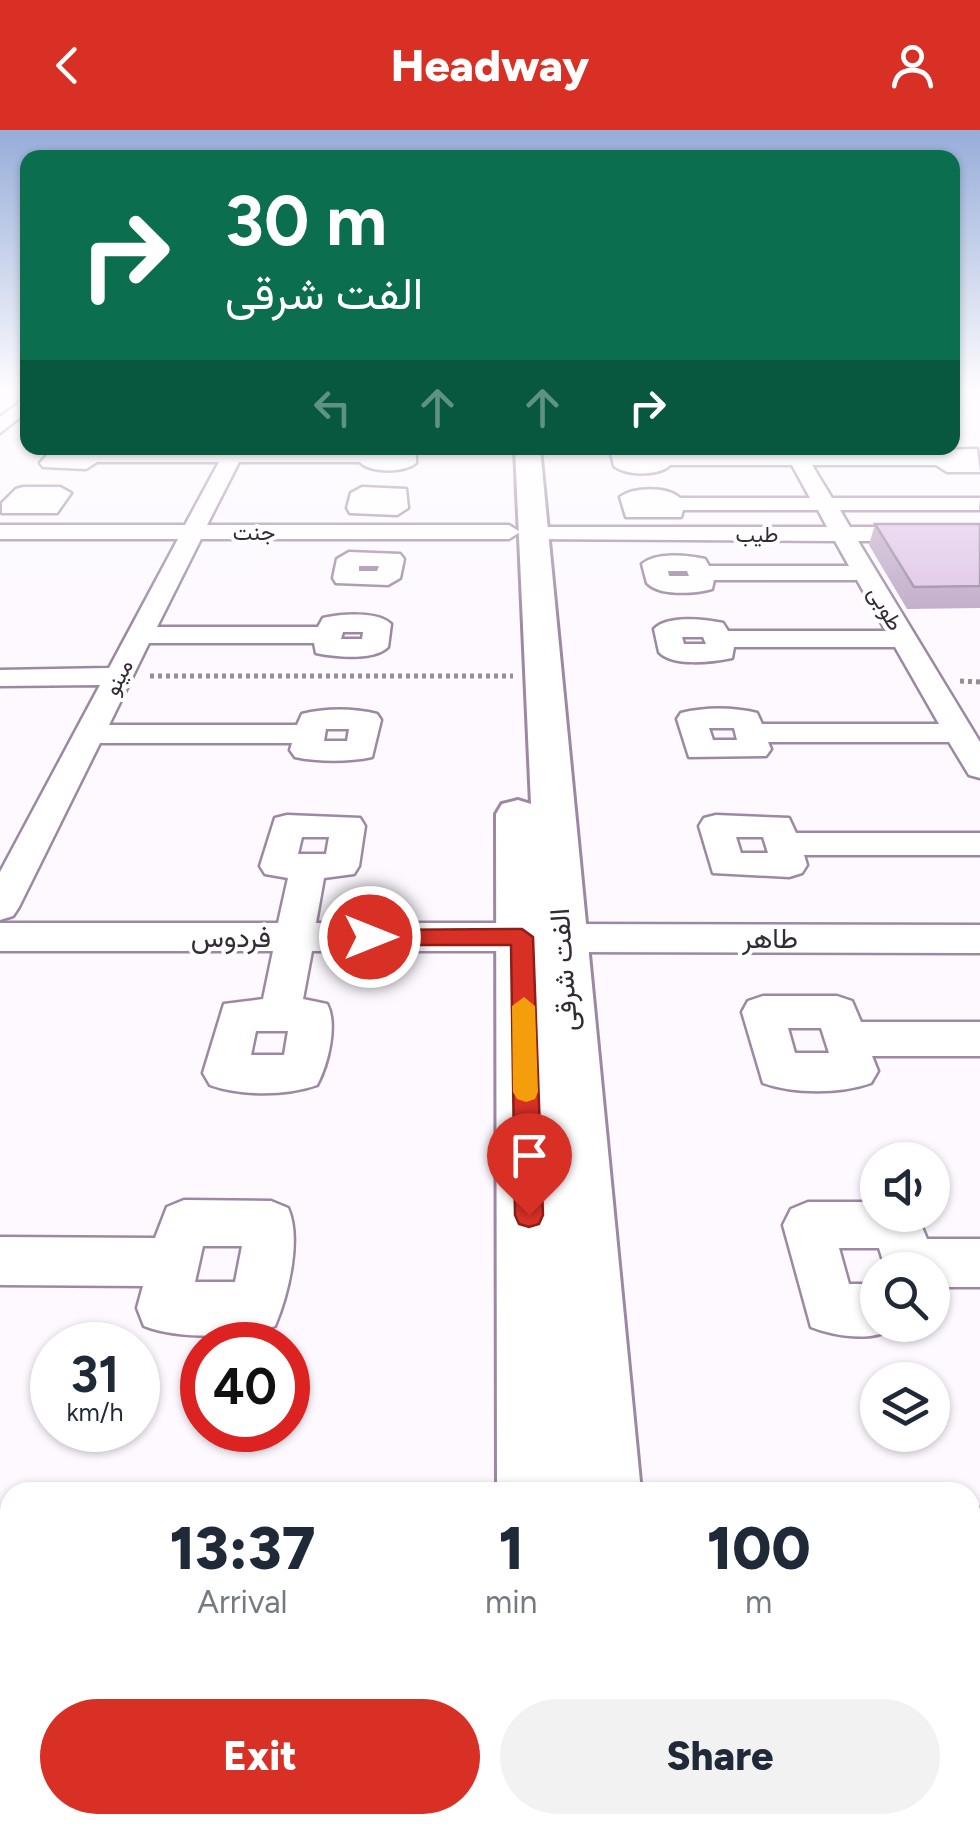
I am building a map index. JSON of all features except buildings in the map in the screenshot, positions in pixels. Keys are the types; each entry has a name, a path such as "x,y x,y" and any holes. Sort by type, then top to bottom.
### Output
{"main road":[{"name":"الفت شرقی","path":"511,470 522,533 541,938 536,1482"},
{"name":"الفت شرقی","path":"526,470 513,676 601,1482"}],"street":[{"name":"مینو","path":"0,907 225,470"},
{"name":"طوبی","path":"806,470 980,768"},
{"path":"671,504 980,502"},
{"path":"5,532 29,508"},
{"name":"جنت","path":"5,532 193,532 379,520 522,533"},
{"path":"372,559 379,520"},
{"name":"طیب","path":"522,533 980,534"},
{"path":"700,573 866,574"},
{"path":"140,635 329,635"},
{"path":"718,639 905,640"},
{"path":"0,678 119,676"},
{"path":"750,733 960,733"},
{"path":"89,734 310,734"},
{"path":"782,844 980,844"},
{"path":"280,1015 308,866"},
{"name":"فردوس","path":"0,937 541,938"},
{"name":"طاهر","path":"541,938 980,939"},
{"path":"846,1038 980,1039"},
{"path":"860,1310 830,1310 808,1225 897,1225 906,1252"},
{"path":"0,1262 174,1262"},
{"path":"950,1264 980,1263"}],"path":[{"path":"119,676 513,676"}],"slow traffic":[{"path":"524,1006 526,1092"}],"route":[{"path":"370,937 522,937 529,1215"}]}
